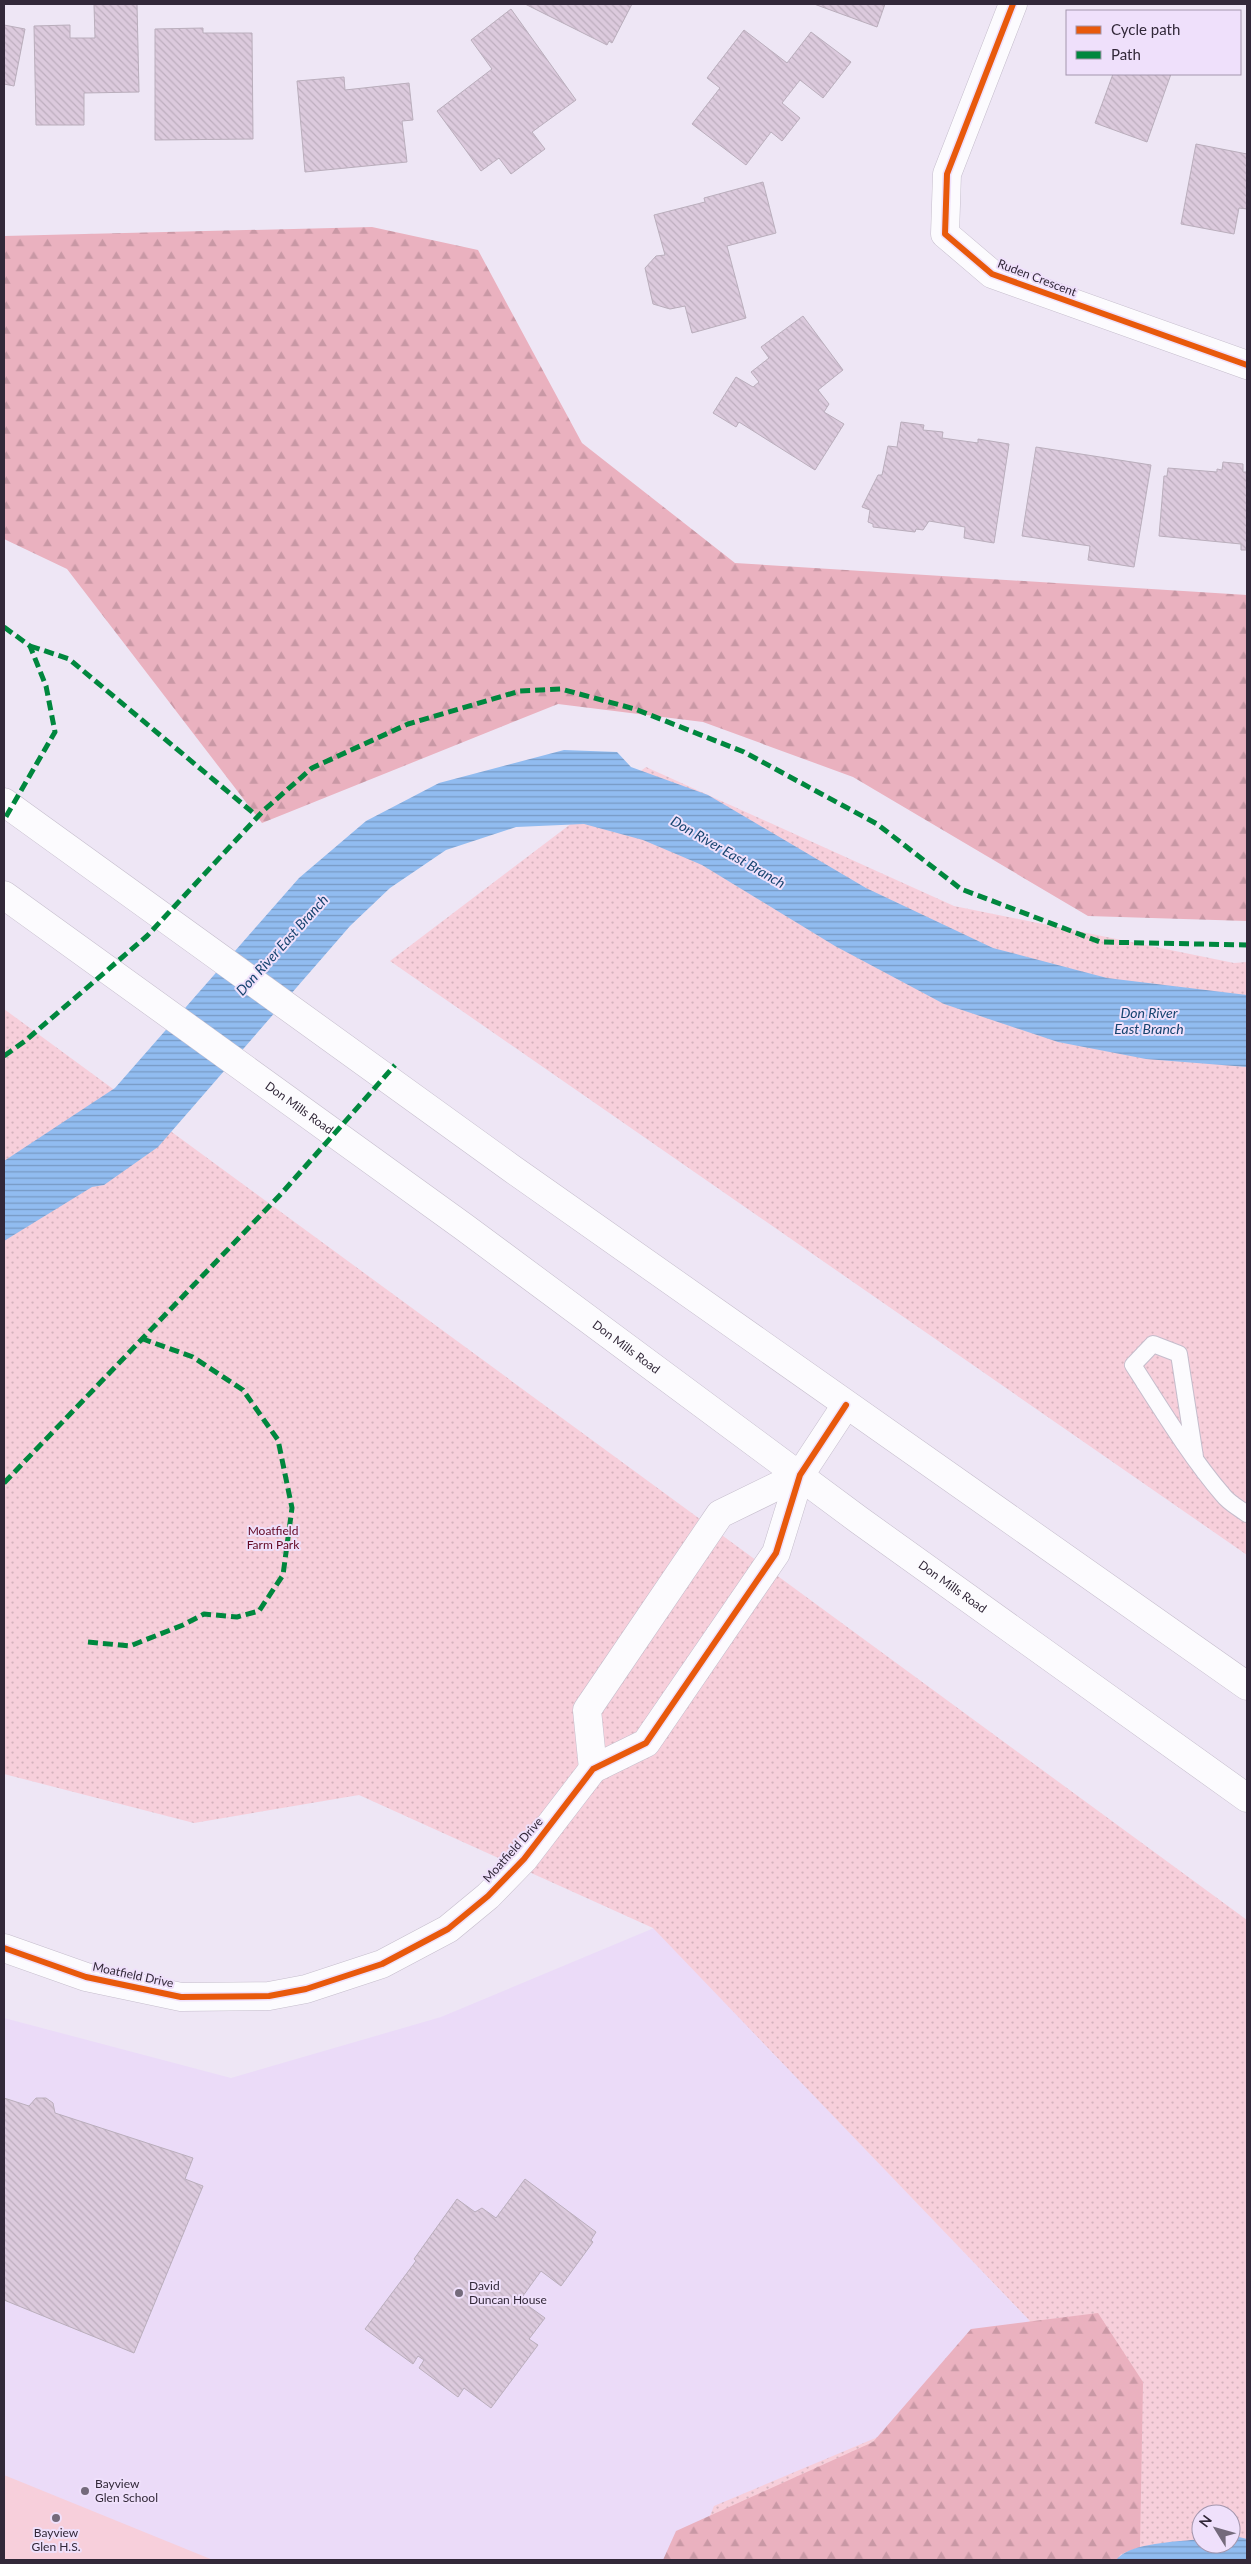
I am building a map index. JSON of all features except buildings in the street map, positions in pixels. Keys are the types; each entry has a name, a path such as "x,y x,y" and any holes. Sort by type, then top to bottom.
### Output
{"main road":[{"name":"Ruden Crescent","path":"1013,4 947,174 945,234 992,274 1247,366"},
{"path":"4,802 511,1168 1247,1686"},
{"name":"Don Mills Road","path":"4,895 464,1227 859,1520 1247,1798"},
{"name":"Moatfield Drive","path":"4,1948 86,1977 181,1997 270,1996 306,1989 382,1964 448,1929 488,1896 524,1858 593,1769 646,1743 776,1553 800,1475 846,1405"},
{"path":"593,1769 588,1710 720,1514 800,1475"}],"lane":[{"path":"1196,1457 1179,1354 1153,1344 1133,1365 1196,1457 1224,1497 1247,1514"}],"shaded area":[{"path":"654,1928 1030,2321 923,2418 692,2560 4,2560 4,2018 231,2078 441,2017"}],"green space":[{"path":"372,227 478,250 582,443 735,563 1247,595 1247,921 1088,916 853,777 703,722 558,704 262,823 67,569 4,539 4,236"},
{"path":"646,767 954,906 1234,963 1247,962 1247,1555 390,961"},
{"name":"Moatfield Farm Park","path":"4,1009 1247,1920 1247,2560 692,2560 714,2506 923,2418 1030,2321 653,1928 359,1795 194,1823 4,1774"},
{"path":"1098,2313 1143,2382 1140,2547 1121,2554 1116,2560 663,2560 676,2531 873,2442 971,2329"},
{"name":"Bayview Glen H.S.","path":"4,2475 213,2560 4,2560"}],"water":[{"name":"Don River East Branch","path":"564,750 617,752 631,767 708,795 866,888 993,948 1107,978 1247,995 1247,1067 1146,1059 1058,1042 944,1004 835,946 702,865 643,840 584,824 516,827 446,850 390,888 350,926 158,1147 104,1185 92,1187 4,1241 4,1161 115,1088 299,878 366,821 439,783"},
{"path":"1241,2538 1247,2539 1247,2560 1116,2560 1132,2550 1156,2544 1191,2540 1191,2554 1241,2554"}],"marked path":[{"path":"4,627 30,646 46,686 55,732 4,820"},
{"path":"30,646 69,659 257,816"},
{"path":"4,1056 25,1041 147,936 263,811 312,768 408,724 520,691 561,689 635,709 744,752 877,824 961,889 1100,942 1247,945"},
{"path":"4,1483 281,1194 395,1065"},
{"path":"88,1642 130,1646 183,1625 204,1614 237,1617 259,1611 283,1575 292,1508 278,1440 243,1390 193,1357 143,1339"}],"cycle path":[{"path":"1013,4 947,174 945,234 992,274 1247,365"},
{"path":"4,1948 86,1977 181,1997 269,1996 306,1989 382,1964 448,1929 488,1896 524,1859 593,1769 646,1743 776,1553 800,1475 846,1405"}],"place":[{"name":"David Duncan House","path":"459,2293"},
{"name":"Bayview Glen School","path":"85,2491"},
{"name":"Bayview Glen H.S.","path":"56,2518"}]}
